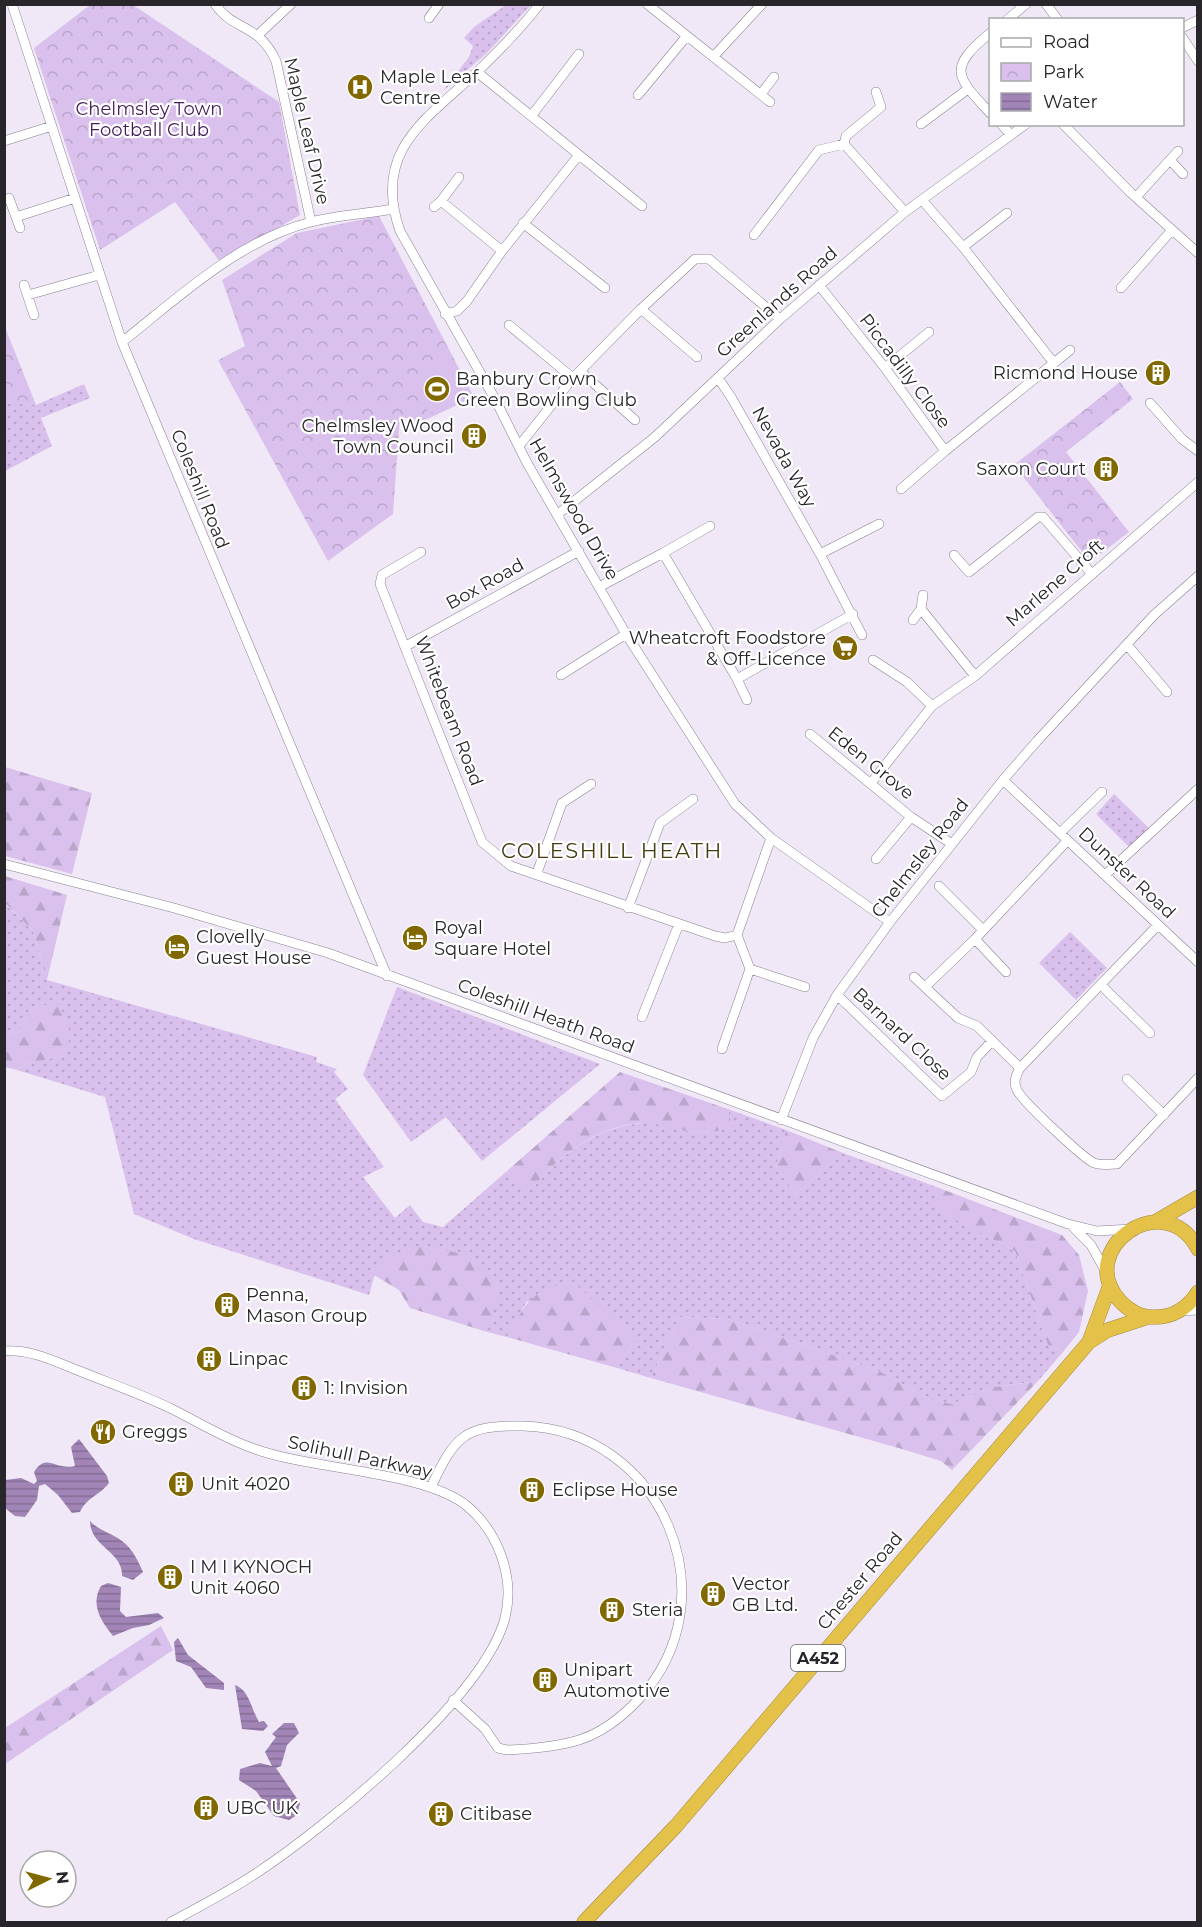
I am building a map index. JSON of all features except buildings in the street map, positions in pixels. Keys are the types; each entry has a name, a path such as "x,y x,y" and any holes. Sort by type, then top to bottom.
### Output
{"highway":[{"path":"1131,1229 1155,1222 1197,1197"},
{"path":"1155,1222 1177,1228 1187,1234 1197,1249"},
{"name":"Chester Road","path":"1089,1342 1109,1281 1108,1263 1112,1250 1131,1229"},
{"path":"1109,1281 1124,1306 1148,1317"},
{"path":"1179,1311 1197,1292"},
{"name":"Chester Road","path":"584,1923 676,1826 1089,1342 1108,1330 1148,1317 1169,1316 1179,1311"}],"street":[{"name":"Coleshill Road","path":"12,4 122,342 387,976"},
{"path":"215,4 230,19 259,34 291,4"},
{"path":"429,18 439,4"},
{"path":"122,342 224,263 270,238 310,222 393,209 393,171 403,148 417,126 477,72 540,4"},
{"path":"647,4 770,102"},
{"path":"714,56 762,4"},
{"path":"1009,18 1026,4"},
{"path":"1046,4 1056,18"},
{"name":"Maple Leaf Drive","path":"259,34 268,44 279,71 310,222"},
{"path":"989,34 961,62 962,77 968,89 989,112"},
{"path":"638,95 686,37"},
{"path":"1184,40 1197,61"},
{"path":"532,116 579,54"},
{"path":"477,72 642,206"},
{"path":"761,94 774,77"},
{"path":"921,123 968,89"},
{"path":"844,144 846,136 881,107 876,92"},
{"path":"4,141 52,126"},
{"path":"1003,126 1011,135"},
{"name":"Greenlands Road","path":"558,514 655,438 780,319 905,212 1023,126"},
{"path":"1065,126 1171,231 1197,253"},
{"path":"844,144 905,212"},
{"path":"754,235 819,150 844,144"},
{"path":"1136,197 1178,151"},
{"path":"445,314 457,310 467,301 502,250 578,156"},
{"path":"1170,160 1183,174"},
{"path":"459,177 437,204 502,250"},
{"path":"9,198 20,228"},
{"path":"16,217 75,198"},
{"path":"922,200 963,247 1053,362"},
{"name":"Helmswood Drive","path":"393,209 414,259 626,634 735,804 771,838 890,922"},
{"path":"963,247 1007,213"},
{"path":"523,224 605,288"},
{"path":"1120,288 1171,231"},
{"path":"519,446 573,378 641,309 695,260 709,260 780,319"},
{"path":"28,295 99,275"},
{"path":"24,285 34,315"},
{"name":"Piccadilly Close","path":"819,285 885,368 945,451 1070,350"},
{"path":"641,309 697,357"},
{"path":"509,325 573,378"},
{"path":"885,368 929,332"},
{"path":"581,372 635,420"},
{"name":"Nevada Way","path":"718,378 820,554 862,635"},
{"path":"1150,404 1182,439 1197,451"},
{"path":"902,489 945,451"},
{"name":"Marlene Croft","path":"871,783 932,706 975,676 1197,482"},
{"path":"954,555 972,576 1038,517 1044,517 1091,573"},
{"path":"820,554 879,524"},
{"path":"599,587 710,526"},
{"name":"Box Road","path":"406,646 579,551"},
{"name":"Whitebeam Road","path":"421,552 382,575 380,581 482,842 511,866 537,873 628,908 678,924 725,938 737,935"},
{"path":"663,553 747,700"},
{"name":"Chelmsley Road","path":"781,1120 813,1038 837,995 890,922 1003,780 1154,615 1197,576"},
{"path":"913,620 921,609 923,594"},
{"path":"921,609 975,676"},
{"path":"737,680 853,614"},
{"path":"561,675 626,634"},
{"path":"1128,646 1167,692"},
{"path":"873,660 907,682 932,706"},
{"name":"Eden Grove","path":"810,734 911,817 952,844"},
{"name":"Dunster Road","path":"1003,780 1197,962"},
{"path":"537,873 562,803 591,784"},
{"path":"1105,876 1197,789"},
{"name":"Dunster Road","path":"1060,833 1102,792"},
{"path":"1190,797 1197,805"},
{"path":"628,908 660,823 693,799"},
{"name":"Eden Grove","path":"876,859 911,817"},
{"path":"722,1049 750,969 737,935 771,838"},
{"path":"925,987 975,939 1068,841"},
{"name":"Coleshill Heath Road","path":"4,864 266,933 328,953 1068,1224 1097,1230 1131,1229"},
{"path":"939,886 983,930"},
{"path":"642,1017 678,924"},
{"path":"1158,925 1020,1068 1015,1080 1016,1089 1026,1102 1097,1165 1117,1164 1197,1078"},
{"path":"975,939 1006,972"},
{"path":"750,969 805,987"},
{"path":"914,976 958,1018 977,1026 1020,1068"},
{"path":"1101,985 1150,1033"},
{"name":"Barnard Close","path":"837,995 942,1096 971,1072 977,1057 992,1041"},
{"path":"1127,1079 1164,1115"},
{"name":"Coleshill Heath Road","path":"1068,1224 1091,1245 1109,1281"},
{"path":"1179,1311 1197,1310"},
{"name":"Solihull Parkway","path":"4,1351 29,1353 139,1394 230,1440 284,1459 431,1487 467,1506 487,1528 500,1551 507,1578 507,1606 501,1631 482,1665 453,1700 397,1760 305,1837 256,1873 171,1923"},
{"path":"431,1487 450,1449 465,1434 514,1426 536,1427 571,1434 620,1462 644,1484 673,1531 680,1566 679,1620 664,1665 640,1698 608,1725 579,1740 538,1748 507,1750 498,1748 485,1729 453,1700"}],"green space":[{"name":"Chelmsley Town Football Club","path":"90,5 133,5 279,102 300,215 220,262 175,202 100,250 34,48"},
{"path":"506,5 531,5 487,53 443,91 469,57 473,46 464,38 474,27"},
{"path":"379,216 474,397 423,421 400,417 393,514 328,561 218,360 245,346 222,280 297,233"},
{"path":"5,327 36,405 5,402"},
{"name":"Banbury Crown Green Bowling Club","path":"445,364 463,398 429,414 411,380"},
{"path":"1120,382 1133,399 1066,452 1129,532 1090,562 1014,465"},
{"path":"84,384 90,398 41,418 52,446 5,471 5,402 36,405"},
{"path":"5,767 92,793 72,874 5,856"},
{"path":"1114,794 1149,828 1130,848 1096,814"},
{"path":"5,876 67,895 47,980 33,931 5,903"},
{"path":"4,903 33,931 47,980 317,1057 316,1062 337,1069 334,1072 348,1089 335,1099 384,1167 363,1177 395,1218 410,1205 423,1222 443,1227 507,1171 518,1186 532,1189 542,1176 567,1154 581,1144 612,1129 651,1123 699,1133 715,1131 731,1128 728,1109 786,1130 776,1167 796,1194 843,1153 934,1186 938,1210 1015,1251 1048,1345 1063,1352 1038,1381 994,1387 952,1404 931,1400 879,1371 728,1319 679,1317 651,1378 617,1368 635,1339 527,1301 507,1337 484,1331 488,1327 378,1263 369,1295 194,1239 134,1214 105,1097 17,1070 27,1064 62,1056 32,1007 19,1032 5,1037"},
{"path":"1070,932 1107,968 1076,1000 1039,963"},
{"path":"397,987 600,1064 482,1161 446,1117 411,1142 363,1075"},
{"path":"57,1003 72,1034 62,1056 27,1064 17,1070 5,1067 5,1037 19,1032 32,1007"},
{"path":"620,1072 728,1109 732,1128 700,1133 645,1123 612,1129 596,1135 567,1153 542,1176 532,1189 518,1187 507,1171"},
{"path":"786,1130 843,1153 796,1194 776,1167"},
{"path":"934,1186 1062,1235 1079,1255 1088,1291 1079,1332 1063,1352 1048,1345 1015,1251 937,1210"},
{"path":"430,1246 469,1256 500,1287 488,1327 484,1331 410,1308 399,1290 374,1275 378,1263 410,1248"},
{"path":"570,1279 635,1339 617,1368 507,1337 531,1300"},
{"path":"679,1317 728,1319 879,1371 931,1400 952,1404 994,1387 1038,1381 952,1470 941,1461 902,1449 651,1378"},
{"path":"161,1626 173,1650 5,1764 5,1728"}],"water":[{"path":"79,1439 107,1476 109,1483 86,1503 80,1512 72,1513 58,1495 45,1484 39,1486 37,1500 25,1517 15,1516 5,1508 5,1480 21,1478 34,1484 37,1481 34,1472 43,1463 75,1466 71,1447"},
{"path":"90,1521 126,1544 135,1555 143,1572 133,1580 122,1576 117,1561 95,1537"},
{"path":"108,1583 121,1587 120,1611 126,1617 158,1613 164,1618 113,1636 101,1619 97,1606 101,1586"},
{"path":"178,1638 188,1655 224,1683 224,1690 206,1688 191,1667 176,1661 174,1642"},
{"path":"235,1685 244,1691 259,1722 264,1721 268,1726 263,1731 242,1729"},
{"path":"284,1723 294,1723 299,1733 287,1745 281,1766 276,1768 300,1803 297,1815 289,1820 274,1816 256,1791 239,1780 240,1769 260,1763 272,1766 265,1752 276,1737 272,1734"}],"place":[{"name":"Maple Leaf Centre","path":"360,87"},
{"name":"Ricmond House","path":"1158,373"},
{"name":"Banbury Crown Green Bowling Club","path":"437,389"},
{"name":"Chelmsley Wood Town Council","path":"474,436"},
{"name":"Saxon Court","path":"1106,469"},
{"name":"Wheatcroft Foodstore & Off-Licence","path":"845,648"},
{"name":"Royal Square Hotel","path":"415,938"},
{"name":"Clovelly Guest House","path":"177,947"},
{"name":"Penna, Mason Group","path":"227,1305"},
{"name":"Linpac","path":"209,1359"},
{"name":"1: Invision","path":"304,1388"},
{"name":"Greggs","path":"103,1432"},
{"name":"Unit 4020","path":"181,1484"},
{"name":"Eclipse House","path":"532,1490"},
{"name":"I M I KYNOCH Unit 4060","path":"170,1577"},
{"name":"Vector GB Ltd.","path":"713,1594"},
{"name":"Steria","path":"612,1610"},
{"name":"Unipart Automotive","path":"545,1680"},
{"name":"UBC UK","path":"206,1808"},
{"name":"Citibase","path":"441,1814"}],"district":[{"name":"COLESHILL HEATH","path":"612,851"}]}
